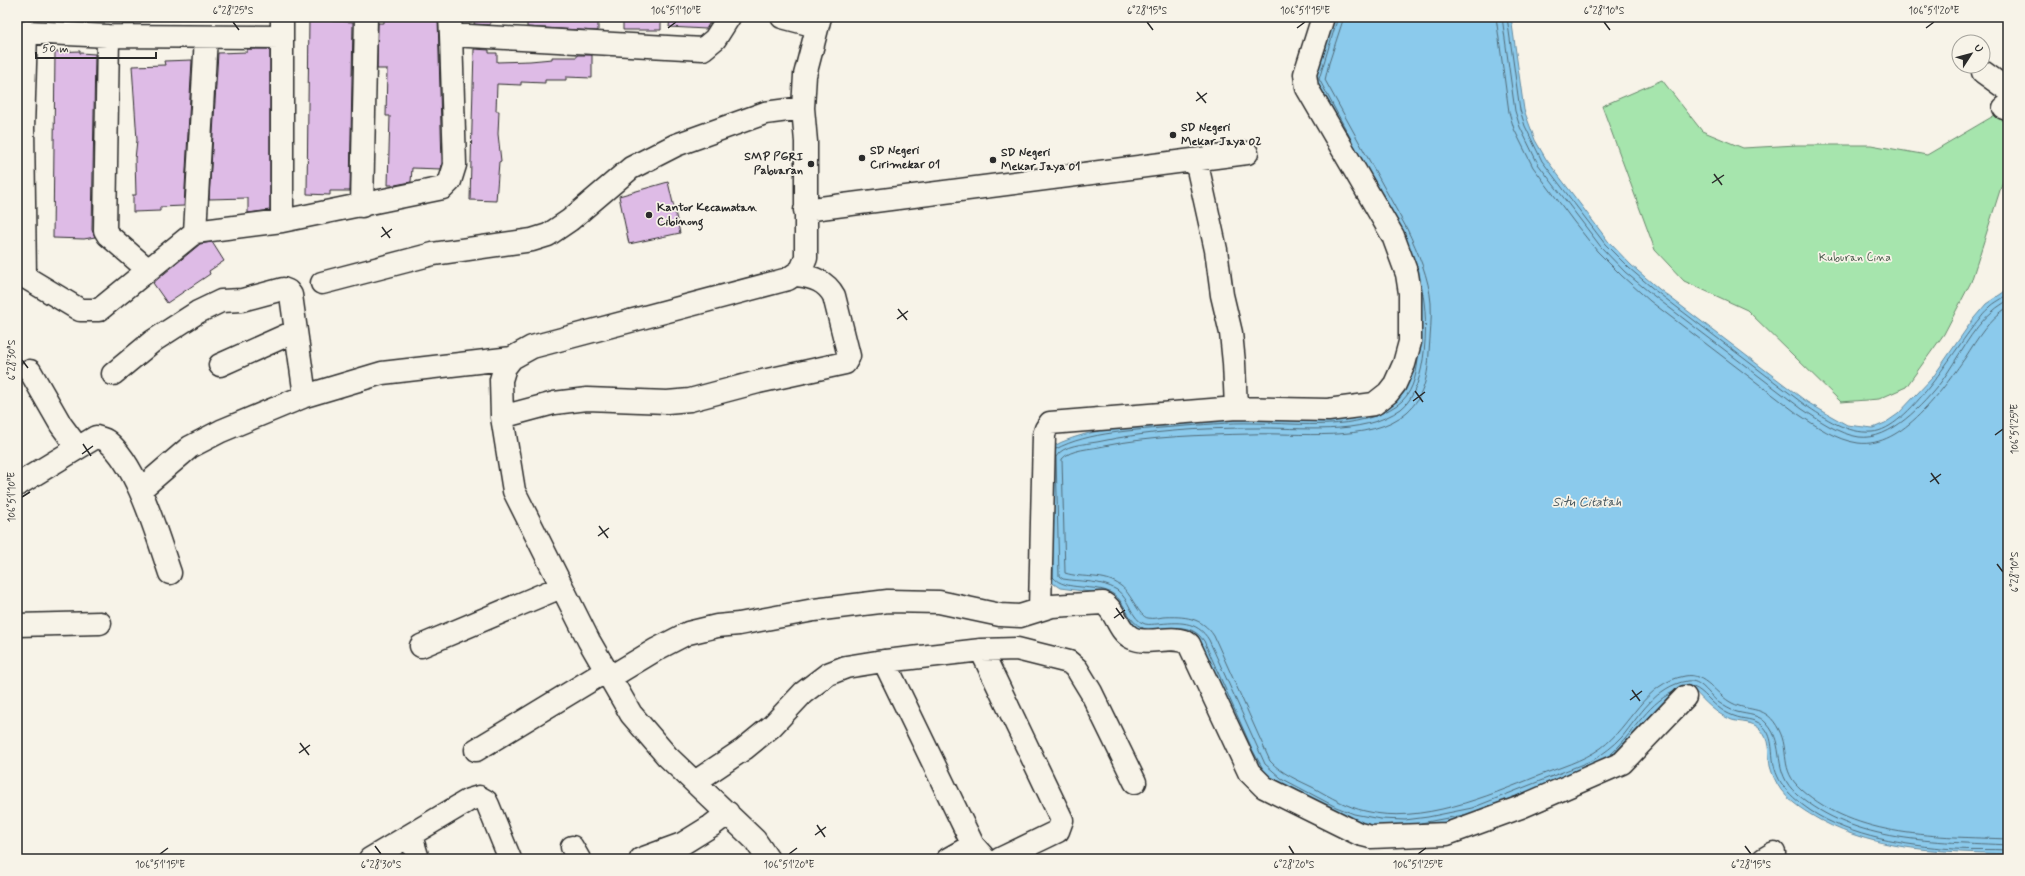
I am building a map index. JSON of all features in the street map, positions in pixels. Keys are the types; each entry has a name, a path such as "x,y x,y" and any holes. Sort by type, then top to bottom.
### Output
{"street":[{"path":"362,206 366,17"},
{"path":"282,221 282,27 206,37 108,36 26,25 23,128 25,277 80,310 88,311 99,310 147,269 195,232 282,221 431,192 442,188 450,181 455,165 450,26 703,49 715,39 729,17"},
{"path":"140,490 190,448 234,425 305,396 355,380 405,369 512,358 532,347 788,279 797,274 805,265 806,258 806,142 802,108 805,75 816,29 782,17"},
{"path":"1040,610 1044,435 1050,424 1236,408 1328,410 1374,404 1388,394 1395,384 1404,364 1410,342 1410,293 1407,274 1401,253 1393,236 1307,88 1305,74 1323,17"},
{"path":"108,36 105,230 108,235 147,269"},
{"path":"195,232 206,37"},
{"path":"1985,74 2007,101"},
{"path":"322,283 433,254 488,245 532,240 548,235 570,220 631,168 676,145 765,113 802,108"},
{"path":"805,210 1247,153"},
{"path":"1196,160 1216,250 1231,333 1236,408"},
{"path":"502,417 554,403 587,399 667,402 690,400 758,382 846,363 849,356 834,296 825,284 814,278 797,274"},
{"path":"113,374 153,341 184,320 221,301 242,300 283,289 288,291 291,295 305,396"},
{"path":"220,365 296,331"},
{"path":"512,358 505,367 500,380 502,417 518,499 561,587 607,674 631,714 650,737 755,840 768,859"},
{"path":"30,371 61,425 78,448"},
{"path":"17,485 96,437 106,440 121,456 140,490 170,573"},
{"path":"421,646 561,587"},
{"path":"476,750 607,674 688,633 717,626 739,624 814,610 888,601 939,602 1010,616 1020,616 1052,606 1103,603 1112,610 1123,631 1130,638 1149,642 1183,640 1193,649 1250,772 1256,780 1264,787 1359,834 1371,837 1448,834 1521,807 1622,763 1685,697"},
{"path":"17,625 100,623"},
{"path":"695,782 744,749 772,726 803,693 818,680 828,674 846,667 884,661 981,650 1017,649 1057,659 1073,665 1091,692 1135,782"},
{"path":"981,650 1062,820 1058,831 1000,859"},
{"path":"884,661 980,852 948,859"},
{"path":"370,859 470,800 479,797 486,801 510,859"},
{"path":"641,859 682,844 711,826 728,813"},
{"path":"411,836 418,859"}],"green space":[{"name":"Kuburan Cina","path":"1662,80 1702,131 1743,148 1797,145 1871,145 1927,155 2007,108 2008,165 1971,282 1944,334 1906,387 1879,399 1841,402 1747,310 1684,281 1655,250 1602,106"}],"water":[{"name":"Situ Citatah","path":"1330,17 1511,17 1524,110 1535,140 1546,159 1608,241 1631,265 1659,289 1807,402 1847,425 1873,428 1885,423 1898,414 1933,377 1974,318 1986,304 2004,292 2008,284 2008,854 1911,848 1888,844 1843,831 1820,820 1794,803 1779,787 1770,766 1766,737 1760,729 1757,726 1732,720 1726,717 1716,711 1694,690 1688,690 1673,696 1662,704 1644,722 1628,743 1609,760 1475,817 1429,826 1364,826 1287,791 1258,769 1201,643 1196,637 1135,629 1106,594 1060,588 1049,579 1052,447 1073,438 1096,431 1123,427 1178,422 1254,419 1387,407 1403,394 1412,375 1416,304 1313,90"}],"building":[{"path":"384,17 438,17 441,169 412,168 411,182 395,185 388,185 390,116 386,116 387,69 377,69 378,23 384,23"},
{"path":"475,17 490,17 490,25 474,24"},
{"path":"527,17 598,17 598,31 527,27"},
{"path":"623,17 661,17 661,30 623,30"},
{"path":"670,17 713,17 706,29 669,27"},
{"path":"309,18 353,22 350,191 330,191 330,195 307,194"},
{"path":"247,49 270,49 270,210 248,213 248,198 209,199 218,53 247,52"},
{"path":"474,49 489,50 489,53 497,53 497,62 530,61 552,59 552,57 577,57 577,55 592,55 592,78 566,77 566,80 545,80 545,83 521,82 521,85 497,84 496,111 499,111 498,134 501,161 499,162 496,201 470,200"},
{"path":"80,51 80,53 95,54 92,230 95,237 84,239 53,238 55,52"},
{"path":"192,60 184,206 160,207 160,211 133,212 133,195 136,195 135,159 137,140 132,66 165,65 164,61"},
{"name":"Kantor Kecamatan Cibinong","path":"668,182 680,233 629,244 619,196"},
{"path":"212,242 224,261 209,271 210,274 167,303 153,283 200,244"}],"place":[{"name":"SD Negeri Mekar Jaya 02","path":"1173,135"},
{"name":"SD Negeri Cirimekar 01","path":"862,158"},
{"name":"SD Negeri Mekar Jaya 01","path":"993,160"},
{"name":"SMP PGRI Pabuaran","path":"811,164"},
{"name":"Kantor Kecamatan Cibinong","path":"649,215"}]}
